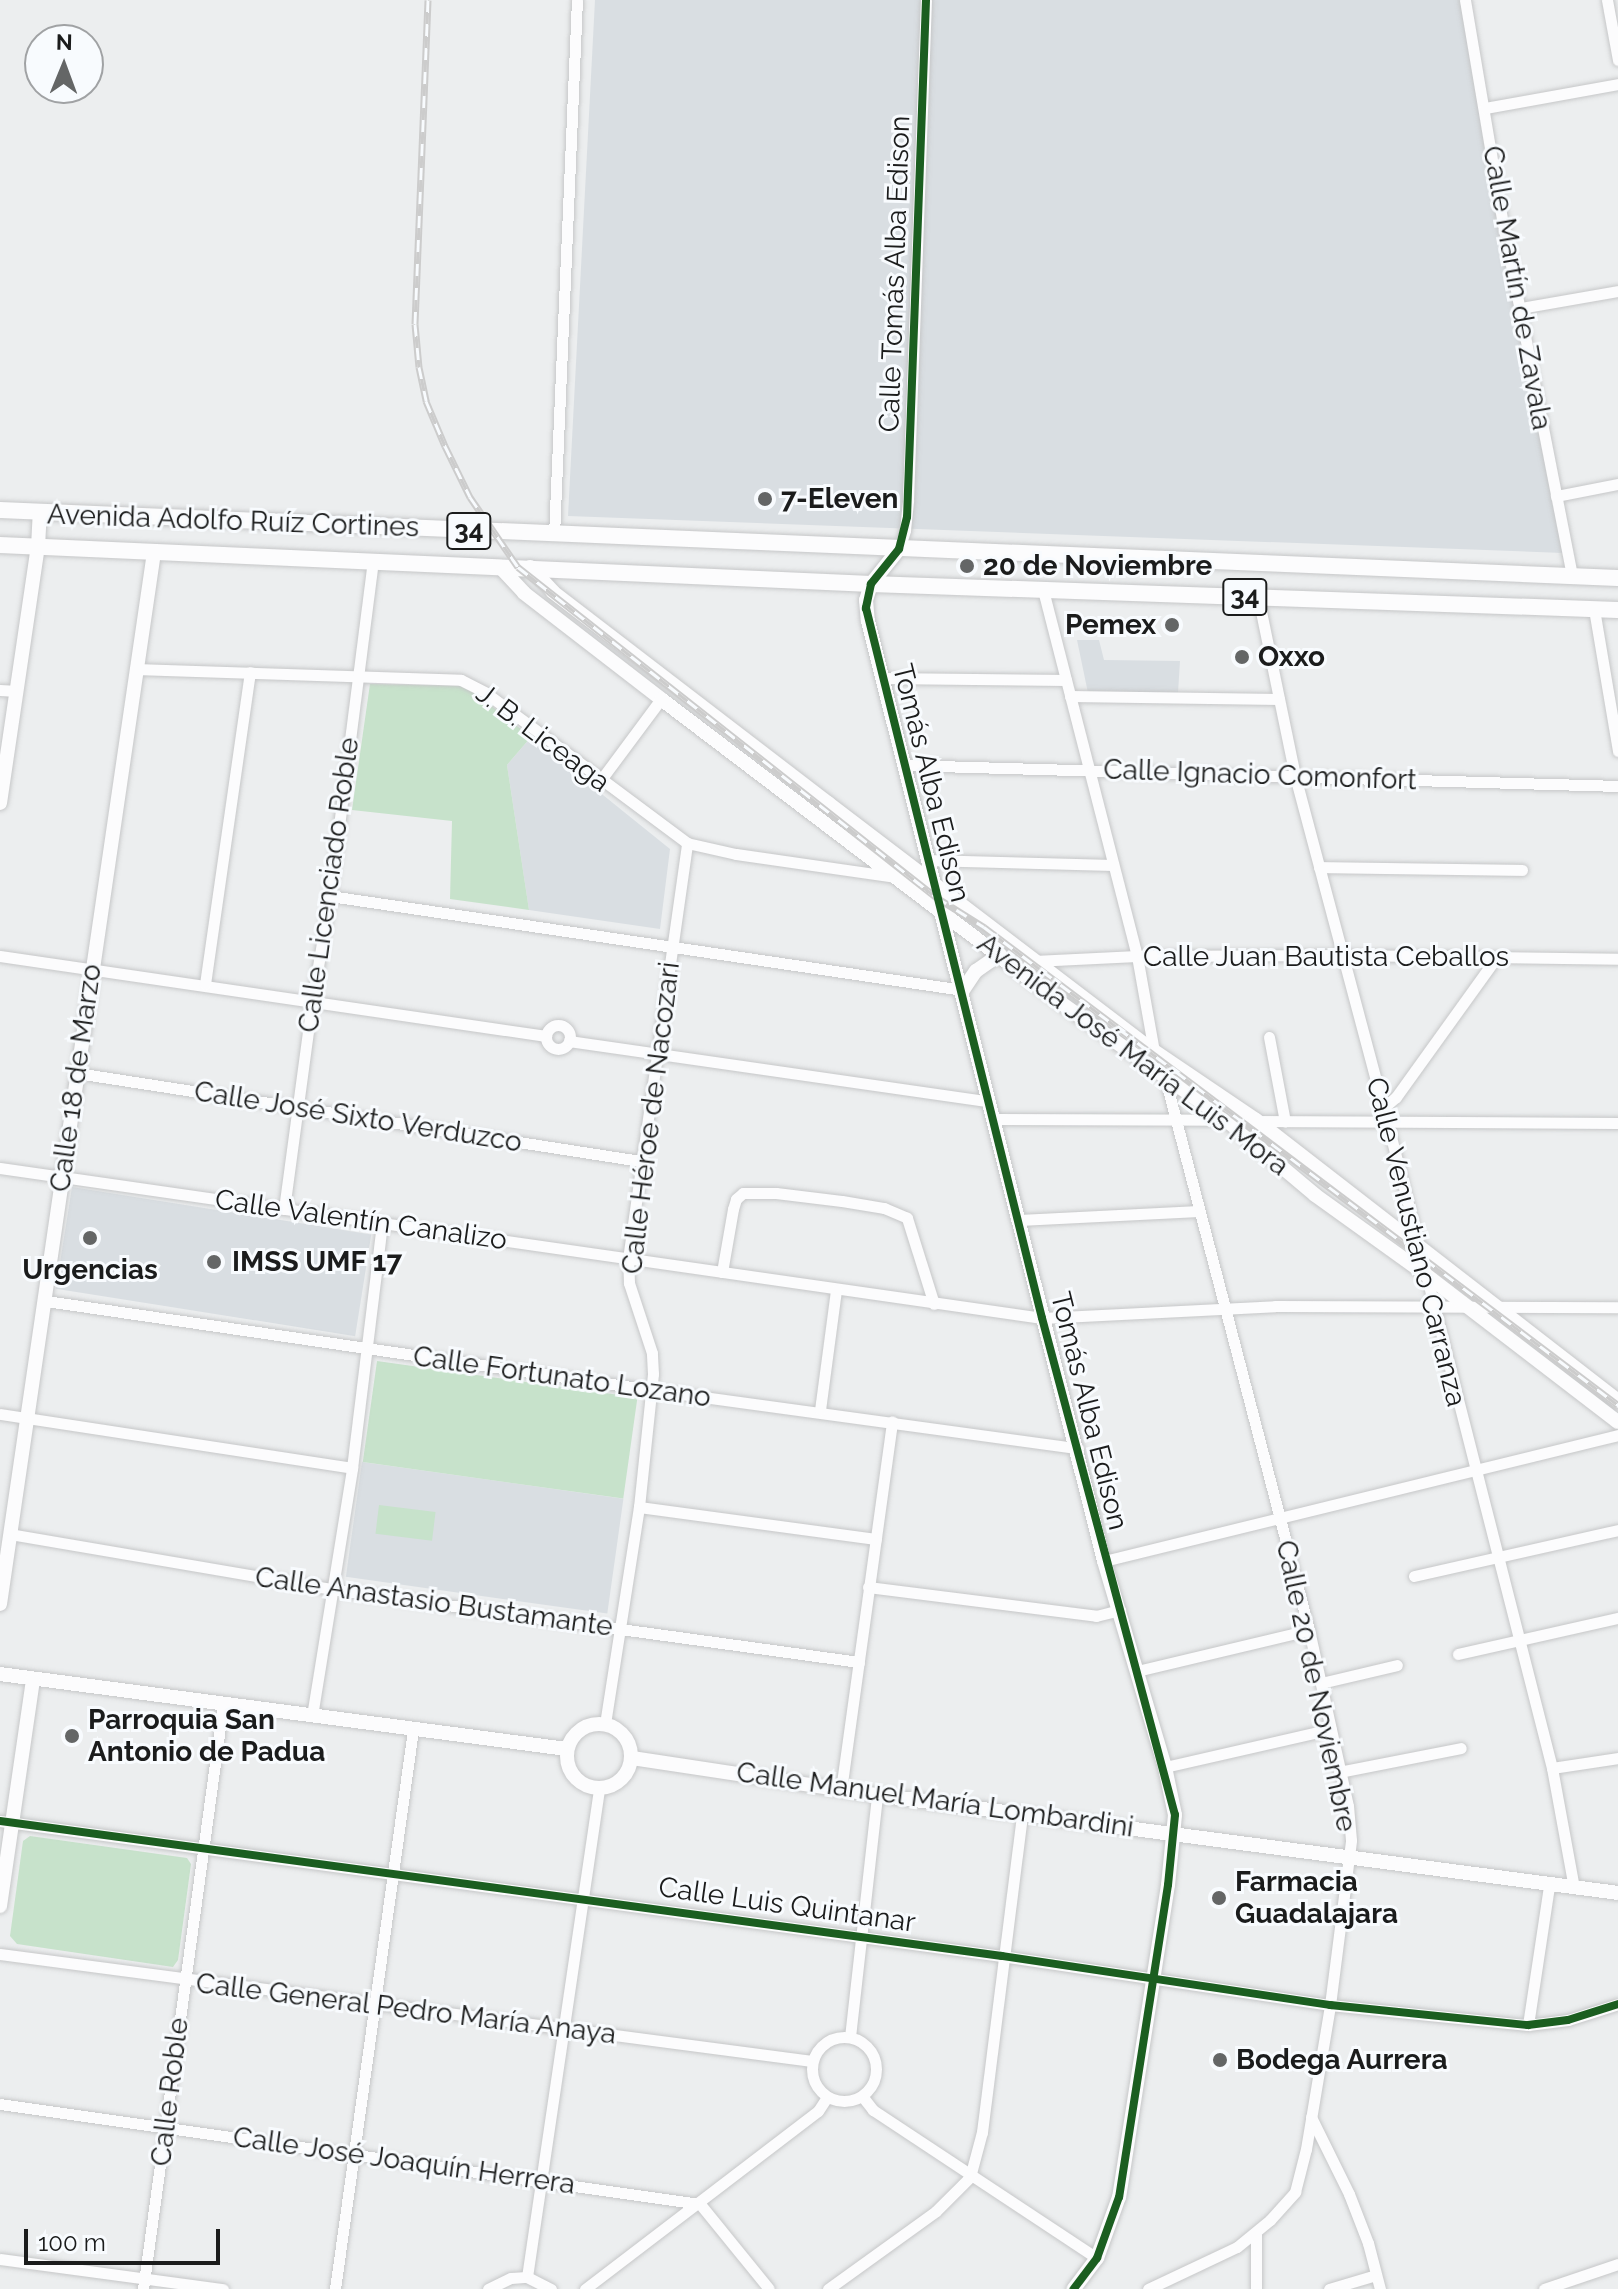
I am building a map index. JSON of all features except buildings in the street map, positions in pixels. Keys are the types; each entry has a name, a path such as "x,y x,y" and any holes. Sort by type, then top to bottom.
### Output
{"main road":[{"name":"Avenida Adolfo Ruíz Cortines","path":"0,510 1618,578"},
{"name":"Avenida Adolfo Ruíz Cortines","path":"0,545 871,584 1618,610"}],"street":[{"path":"554,535 577,0"},
{"name":"Calle Tomás Alba Edison","path":"899,549 907,517 926,0"},
{"name":"Calle Martín de Zavala","path":"1465,0 1572,576"},
{"path":"1607,0 1618,60"},
{"path":"1485,108 1618,84"},
{"path":"1521,308 1618,291"},
{"path":"1556,496 1618,484"},
{"path":"0,803 38,547 40,512"},
{"path":"871,584 899,549"},
{"name":"Calle 18 de Marzo","path":"0,1604 154,552"},
{"name":"Calle Licenciado Roble","path":"284,1209 330,896 373,562"},
{"name":"Avenida José María Luis Mora","path":"500,567 524,593 661,699 893,876 1226,1120 1315,1195 1469,1306 1618,1422"},
{"name":"Avenida José María Luis Mora","path":"530,567 553,592 1034,961 1154,1051 1256,1120 1618,1401"},
{"name":"Tomás Alba Edison","path":"871,584 866,608 926,860 963,990 1104,1561 1174,1804 1175,1833 1119,2197 1114,2219 1089,2283 1074,2289"},
{"path":"1043,590 1137,956 1154,1051"},
{"name":"Calle Venustiano Carranza","path":"1258,597 1295,776 1420,1248 1473,1470 1552,1768 1574,1888"},
{"path":"1594,609 1618,751"},
{"name":"J. B. Liceaga","path":"135,669 451,678 471,683 687,843 736,854 932,882"},
{"path":"205,984 250,672"},
{"path":"882,678 1066,680"},
{"path":"0,690 17,691"},
{"path":"1070,696 1279,699"},
{"path":"600,781 661,699"},
{"name":"Calle Ignacio Comonfort","path":"903,765 1618,786"},
{"name":"Calle Héroe de Nacozari","path":"605,1724 617,1629 639,1507 652,1390 652,1353 629,1283 628,1259 687,843"},
{"path":"926,860 1113,865"},
{"path":"1319,867 1522,870"},
{"path":"330,896 963,990 976,971 1000,954"},
{"name":"Calle Juan Bautista Ceballos","path":"1034,961 1137,956 1343,955 1618,959"},
{"path":"0,956 546,1036 554,1026 562,1026 568,1033 569,1041 990,1102"},
{"path":"1383,1108 1396,1097 1496,958"},
{"path":"1269,1037 1285,1122"},
{"name":"Calle José Sixto Verduzco","path":"77,1073 640,1161"},
{"name":"Calle 20 de Noviembre","path":"1165,1078 1309,1630 1348,1806 1350,1858 1330,2005 1295,2192 1256,2234"},
{"path":"994,1119 1226,1120"},
{"path":"1256,1120 1618,1123"},
{"name":"Calle Valentín Canalizo","path":"0,1168 1042,1318 1227,1307 1618,1307"},
{"path":"722,1272 733,1209 736,1199 743,1193 766,1192 842,1201 884,1208 907,1218 934,1304"},
{"path":"1019,1220 1199,1211"},
{"path":"312,1716 352,1468 382,1224"},
{"path":"820,1410 836,1290"},
{"name":"Calle Fortunato Lozano","path":"46,1301 368,1350 1078,1448"},
{"path":"0,1414 352,1468"},
{"path":"841,1790 892,1422"},
{"path":"1104,1561 1618,1435"},
{"path":"639,1507 876,1539"},
{"path":"1414,1576 1618,1530"},
{"name":"Calle Anastasio Bustamante","path":"10,1534 331,1589 859,1662"},
{"path":"868,1587 1096,1616 1120,1610"},
{"path":"1458,1654 1618,1618"},
{"path":"1137,1671 1309,1630"},
{"path":"1321,1683 1397,1665"},
{"path":"0,1674 567,1749"},
{"path":"0,1906 6,1822 33,1679"},
{"name":"Calle Roble","path":"144,2284 223,1705"},
{"path":"605,1724 625,1736 632,1758 625,1776 609,1787 599,1788 583,1784 571,1773 567,1749 577,1732 586,1726 605,1724"},
{"path":"1165,1767 1331,1729"},
{"path":"335,2289 413,1730"},
{"path":"1339,1772 1461,1748"},
{"name":"Calle Manuel María Lombardini","path":"632,1758 877,1795 1618,1893"},
{"path":"1552,1768 1618,1758"},
{"path":"527,2277 599,1788"},
{"path":"850,2037 877,1795"},
{"path":"828,2289 936,2211 970,2177 982,2132 1022,1814"},
{"name":"Calle Luis Quintanar","path":"6,1822 1002,1956 1151,1981 1330,2005 1528,2025 1568,2020 1618,2004"},
{"path":"1528,2025 1549,1886"},
{"name":"Calle General Pedro María Anaya","path":"0,1954 812,2061"},
{"path":"850,2037 868,2048 876,2068 870,2088 862,2096 843,2101 827,2097 814,2081 812,2061 831,2040 850,2037"},
{"path":"862,2096 873,2110 970,2177 1097,2258"},
{"path":"585,2289 818,2111 827,2097"},
{"name":"Calle José Joaquín Herrera","path":"0,2104 700,2204"},
{"path":"1311,2117 1349,2194 1368,2243 1380,2289"},
{"path":"700,2204 769,2289"},
{"path":"1148,2289 1214,2259 1256,2234"},
{"path":"1256,2234 1256,2289"},
{"path":"0,2259 144,2284 223,2289"},
{"path":"1544,2289 1581,2283 1618,2264"},
{"path":"1329,2289 1376,2275"},
{"path":"488,2289 511,2278 527,2277 551,2289"}],"shaded area":[{"path":"595,0 1462,0 1563,553 568,516"},
{"path":"1077,640 1099,640 1104,660 1180,661 1178,693 1088,693"},
{"path":"531,737 670,849 660,929 529,910 507,765"},
{"name":"IMSS UMF 17","path":"72,1187 371,1234 355,1336 56,1289"},
{"path":"362,1462 623,1499 607,1614 346,1577"}],"green space":[{"path":"370,684 466,686 531,737 507,765 529,910 450,899 452,821 352,810"},
{"path":"377,1361 637,1398 623,1499 363,1462"},
{"path":"379,1505 436,1512 432,1541 375,1534"},
{"path":"30,1836 187,1858 191,1864 178,1960 173,1967 17,1944 10,1936 23,1841"}],"railway":[{"path":"428,0 415,324 419,367 426,401 470,497 518,567 936,897 984,927 1618,1405"}],"cycle path":[{"path":"926,0 907,517 899,549 871,584 866,608 1042,1318 1175,1815 1168,1885 1119,2197 1097,2258 1074,2289"},
{"path":"0,1821 1002,1956 1330,2005 1528,2025 1568,2020 1618,2004"}],"place":[{"name":"7-Eleven","path":"765,499"},
{"name":"20 de Noviembre","path":"967,566"},
{"name":"Pemex","path":"1172,625"},
{"name":"Oxxo","path":"1242,657"},
{"name":"Urgencias","path":"90,1238"},
{"name":"IMSS UMF 17","path":"214,1262"},
{"name":"Parroquia San Antonio de Padua","path":"72,1736"},
{"name":"Farmacia Guadalajara","path":"1219,1898"},
{"name":"Bodega Aurrera","path":"1220,2060"}]}
